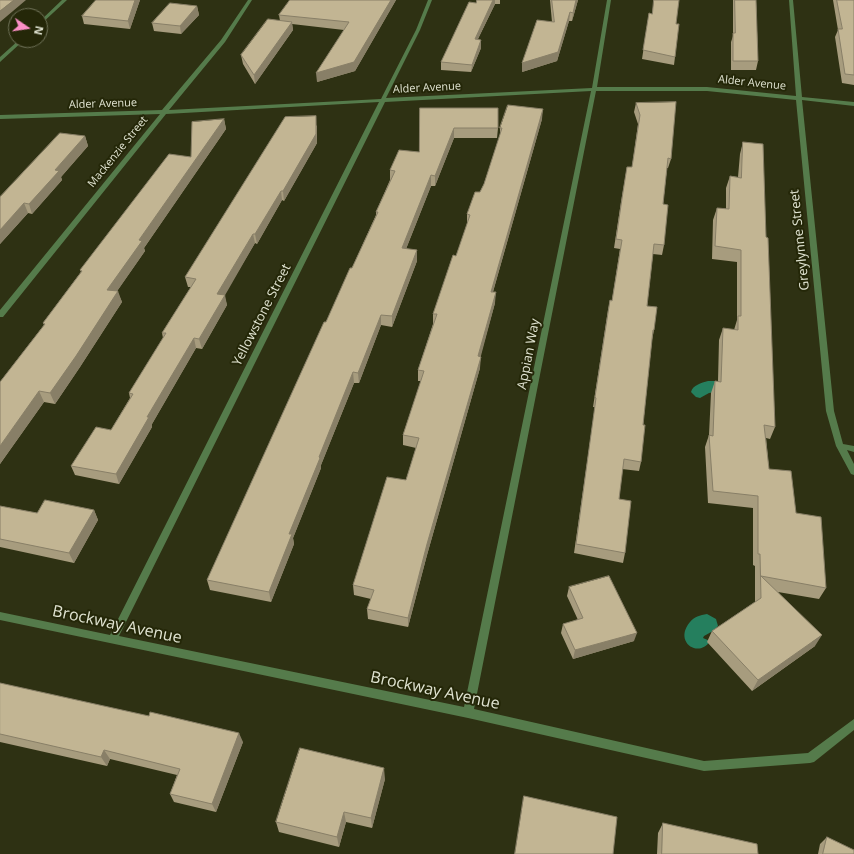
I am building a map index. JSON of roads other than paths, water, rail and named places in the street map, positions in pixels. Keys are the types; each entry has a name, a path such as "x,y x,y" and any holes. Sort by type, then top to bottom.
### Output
{"street":[{"path":"48,16 65,0"},
{"name":"Mackenzie Street","path":"0,315 223,41 250,0"},
{"name":"Yellowstone Street","path":"113,639 384,100 418,30 430,0"},
{"name":"Appian Way","path":"468,713 594,89 609,0"},
{"name":"Greylynne Street","path":"791,0 799,98 830,411 840,446 854,472"},
{"path":"0,60 13,48"},
{"name":"Alder Avenue","path":"0,117 164,112 594,89 707,89 854,104"},
{"path":"840,446 854,449"},
{"name":"Brockway Avenue","path":"0,616 468,713 704,766 810,758 854,724"}]}
